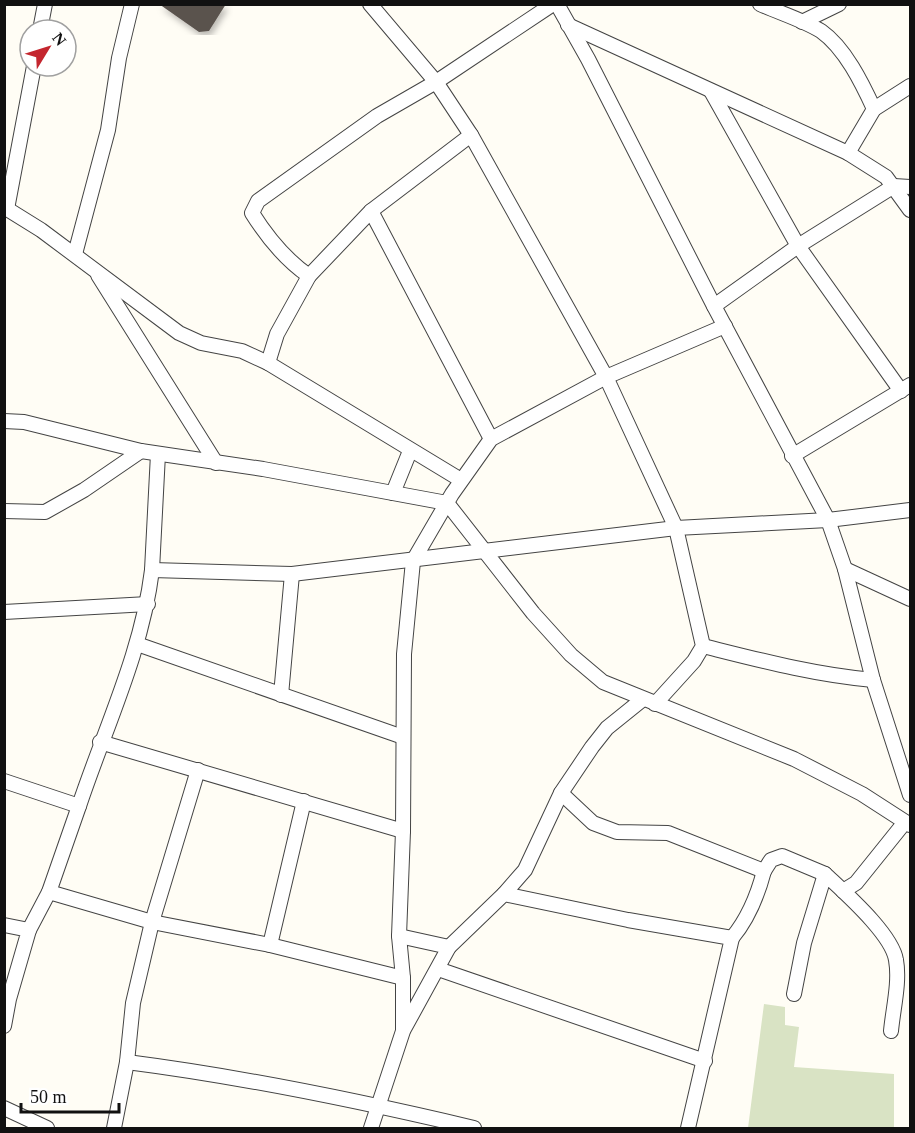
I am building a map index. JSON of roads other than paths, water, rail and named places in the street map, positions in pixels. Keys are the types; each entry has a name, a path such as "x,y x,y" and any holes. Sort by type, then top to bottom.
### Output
{"street":[{"path":"75,254 108,130 119,58 132,4"},
{"path":"370,4 436,82 471,135 606,377 676,528 703,646 694,661 649,702 607,728 561,794 525,870 504,894 449,947 403,1031 371,1128"},
{"path":"309,276 296,267 262,228 252,213 258,201 378,116 436,82 555,4 792,456 828,520 845,569 873,680 910,795"},
{"path":"760,4 822,32 839,50 862,83 874,109"},
{"path":"802,22 839,4"},
{"path":"568,25 848,153 869,165 894,186 910,210"},
{"path":"32,78 6,208 75,254 179,333 201,343 242,351 268,363 461,480"},
{"path":"848,153 874,109 910,86"},
{"path":"711,91 798,246 906,388 792,456"},
{"path":"268,363 277,334 309,276 371,212 471,135"},
{"path":"714,306 798,246 894,186 910,187"},
{"path":"371,212 491,439"},
{"path":"94,268 216,462"},
{"path":"403,1031 403,978 399,936 403,831 404,654 413,561 461,480 491,439 606,377 725,326"},
{"path":"4,421 24,422 141,451 447,503 533,614 572,655 603,682 794,759 862,794 908,824 856,883 843,891"},
{"path":"4,511 45,512 84,490 141,451"},
{"path":"393,493 410,451"},
{"path":"4,1026 9,999 29,930 49,892 148,604 158,454"},
{"path":"152,570 292,574 676,528 828,520 910,510"},
{"path":"845,569 910,599"},
{"path":"281,695 292,574"},
{"path":"4,612 148,604"},
{"path":"136,644 403,737"},
{"path":"703,646 806,670 873,680"},
{"path":"100,742 403,831"},
{"path":"114,1128 127,1062 133,1003 152,922 198,770"},
{"path":"4,781 79,806"},
{"path":"561,794 593,823 617,832 668,833 764,871"},
{"path":"270,945 304,801"},
{"path":"688,1128 732,938 739,930 771,860 782,855 825,874 843,891 892,948 896,960 891,1031"},
{"path":"794,994 804,943 825,874"},
{"path":"49,892 152,922 270,945 403,978"},
{"path":"504,894 628,920 732,938"},
{"path":"4,925 29,930"},
{"path":"399,936 449,947"},
{"path":"438,969 705,1061"},
{"path":"127,1062 380,1106 474,1128"},
{"path":"4,1108 42,1128"}]}
